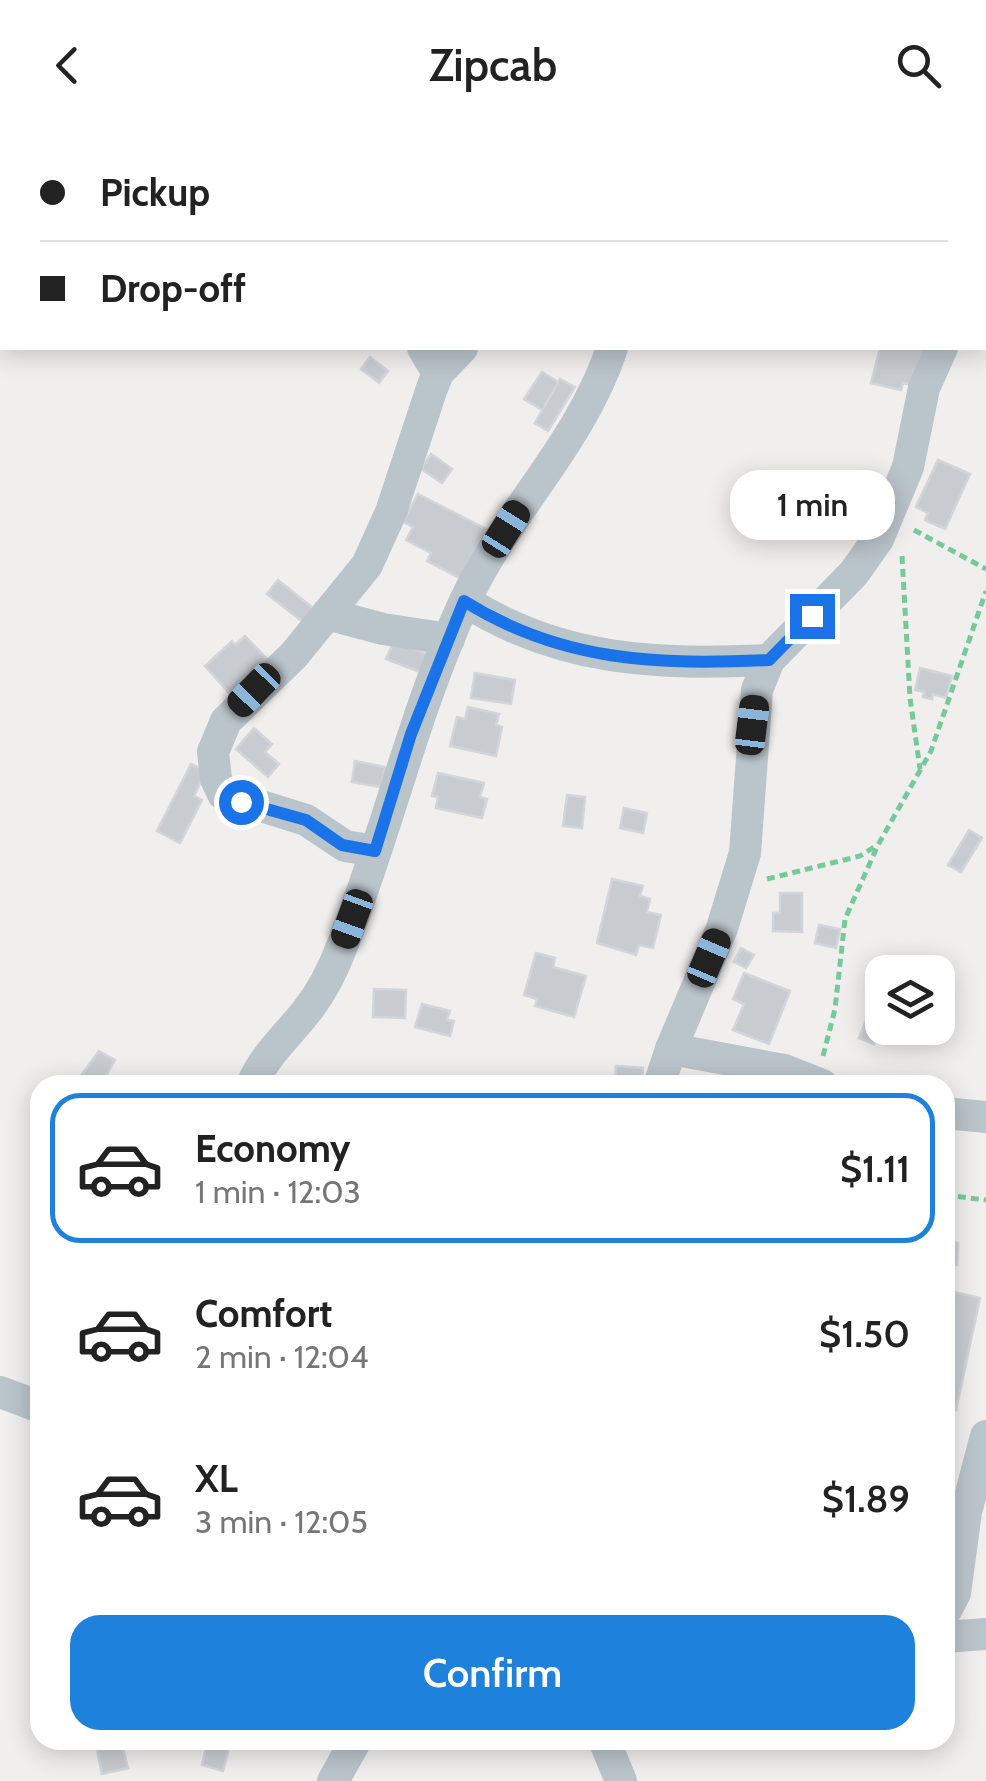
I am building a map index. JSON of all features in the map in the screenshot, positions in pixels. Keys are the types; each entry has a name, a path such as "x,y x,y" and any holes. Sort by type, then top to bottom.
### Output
{"street":[{"path":"375,851 345,846 306,820 227,796 220,791 216,779 213,752 226,720 294,655 354,585 379,543 420,415 431,360 457,350"},
{"path":"258,1075 327,982 375,851 411,734 464,601 518,510 587,410 611,350"},
{"path":"663,1075 722,928 745,853 757,690 769,660 854,573 895,520 924,388 941,350"},
{"path":"464,601 520,632 568,649 692,664 769,660"},
{"path":"327,614 384,629 449,639"},
{"path":"671,1049 796,1075"},
{"path":"955,1114 986,1117"},
{"path":"0,1392 30,1403"},
{"path":"955,1594 966,1512 986,1436"},
{"path":"955,1636 986,1634"},
{"path":"333,1781 350,1750"},
{"path":"608,1750 620,1781"}],"path":[{"path":"895,520 986,569"},
{"path":"895,520 920,770"},
{"path":"821,1075 835,1009 844,919 878,845 941,727 986,591"},
{"path":"733,888 860,856 878,845"},
{"path":"955,1196 986,1200"}],"building":[{"path":"879,350 929,350 912,385 903,383 901,390 871,383"},
{"path":"370,357 388,371 379,383 361,369"},
{"path":"542,372 566,387 549,414 524,399"},
{"path":"560,379 575,387 548,431 535,423"},
{"path":"431,454 452,469 442,483 421,469"},
{"path":"938,460 970,474 945,529 925,520 928,513 916,507"},
{"path":"418,494 486,529 460,578 427,561 431,553 406,540 413,527 403,522"},
{"path":"278,580 314,609 303,622 267,594"},
{"path":"245,636 267,659 230,694 205,666 232,641 235,645"},
{"path":"394,641 429,655 422,673 386,659"},
{"path":"920,668 952,676 946,698 933,694 932,699 923,697 924,692 915,690"},
{"path":"475,673 515,680 511,704 471,698"},
{"path":"468,707 499,714 496,725 502,727 496,756 450,746 457,717 465,719"},
{"path":"254,728 272,744 265,752 279,764 268,777 236,749"},
{"path":"355,761 385,767 381,787 352,782"},
{"path":"191,764 206,771 194,796 202,800 180,843 157,831"},
{"path":"438,773 484,783 480,797 487,799 482,818 436,808 438,797 432,796"},
{"path":"567,795 585,797 582,828 563,826"},
{"path":"624,808 647,813 643,833 620,828"},
{"path":"969,830 982,838 961,872 948,865"},
{"path":"612,879 643,886 640,896 650,899 647,912 661,915 653,948 639,945 636,955 597,943"},
{"path":"780,893 802,893 802,932 773,931 773,913 780,913"},
{"path":"819,925 840,929 836,948 815,943"},
{"path":"741,948 754,955 746,968 734,962"},
{"path":"536,953 555,958 553,967 586,976 574,1017 535,1006 537,999 524,995"},
{"path":"744,973 790,991 769,1044 733,1030 744,1004 733,999"},
{"path":"374,989 406,990 405,1018 373,1017"},
{"path":"422,1004 450,1011 447,1020 454,1021 450,1036 415,1027"},
{"path":"99,1051 115,1060 107,1075 81,1075"},
{"path":"616,1066 643,1068 643,1075 616,1075"},
{"path":"955,1292 980,1298 955,1410"},
{"path":"97,1750 124,1750 128,1768 102,1774"},
{"path":"206,1750 228,1750 223,1771 202,1765"}],"route":[{"path":"241,802 306,820 342,845 375,851 411,734 464,601 520,632 568,649 692,664 769,660 812,616"}]}
